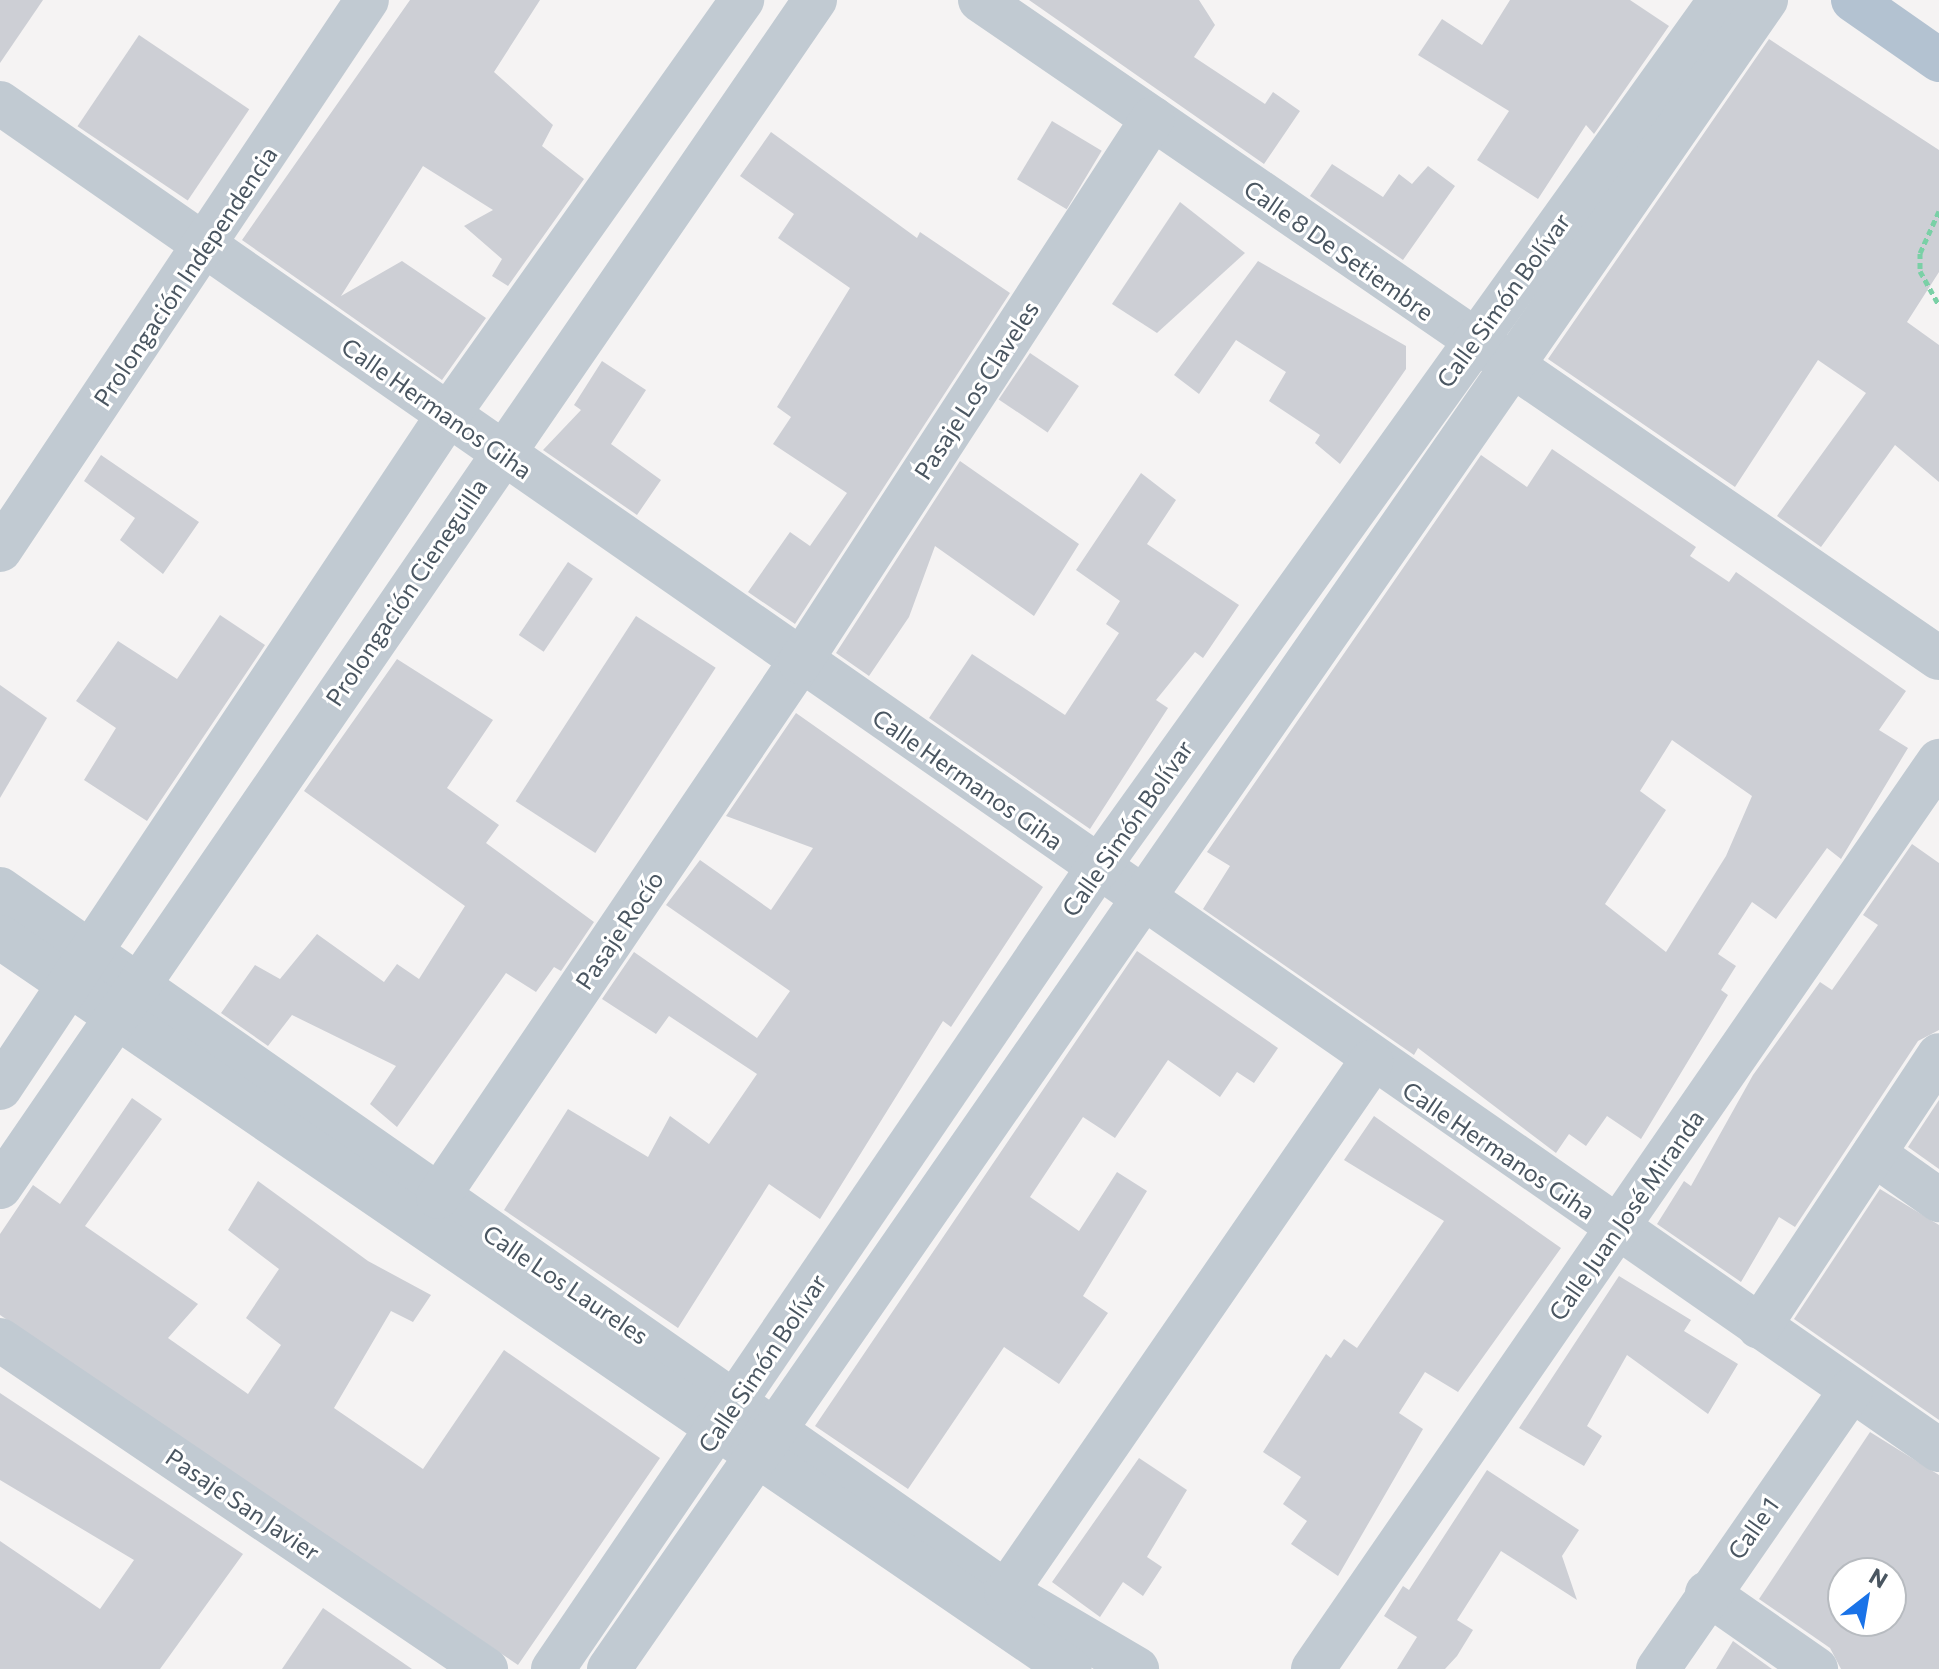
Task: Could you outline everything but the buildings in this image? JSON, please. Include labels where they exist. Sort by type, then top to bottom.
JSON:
[{"type":"main road","points":[[1853,0],[1939,60]]},
{"type":"street","name":"Prolongación Independencia","points":[[0,550],[206,249],[367,0]]},
{"type":"street","points":[[0,1088],[83,969],[448,415],[742,0]]},
{"type":"street","name":"Prolongación Cieneguilla","points":[[0,1187],[132,1003],[500,451],[815,0]]},
{"type":"street","name":"Calle 8 De Setiembre","points":[[980,0],[1490,356],[1939,658]]},
{"type":"street","name":"Calle Simón Bolívar","points":[[609,1669],[1141,900],[1720,0]]},
{"type":"street","name":"Calle Simón Bolívar","points":[[553,1669],[1097,869],[1766,0]]},
{"type":"street","name":"Calle Hermanos Giha","points":[[0,103],[1371,1062],[1939,1450]]},
{"type":"street","name":"Pasaje Los Claveles","points":[[800,662],[1153,118]]},
{"type":"street","name":"Pasaje Rocío","points":[[438,1197],[800,662]]},
{"type":"street","name":"Calle Juan José Miranda","points":[[1313,1669],[1939,761]]},
{"type":"street","name":"Calle Los Laureles","points":[[0,889],[83,969],[767,1443],[1070,1669]]},
{"type":"street","name":"Calle Los Laureles","points":[[0,937],[83,969]]},
{"type":"street","name":"Calle Los Laureles","points":[[132,1003],[438,1197],[727,1415]]},
{"type":"street","points":[[1759,1327],[1939,1055]]},
{"type":"street","points":[[1006,1592],[1371,1062]]},
{"type":"street","points":[[1874,1154],[1939,1200]]},
{"type":"street","name":"Pasaje San Javier","points":[[0,1340],[486,1669]]},
{"type":"street","name":"Calle 1","points":[[1658,1669],[1707,1593],[1851,1390]]},
{"type":"street","name":"Calle Los Laureles","points":[[767,1443],[1006,1592],[1137,1669]]},
{"type":"street","points":[[1707,1593],[1816,1669]]},
{"type":"path","points":[[1939,211],[1920,253],[1920,271],[1939,305]]}]
